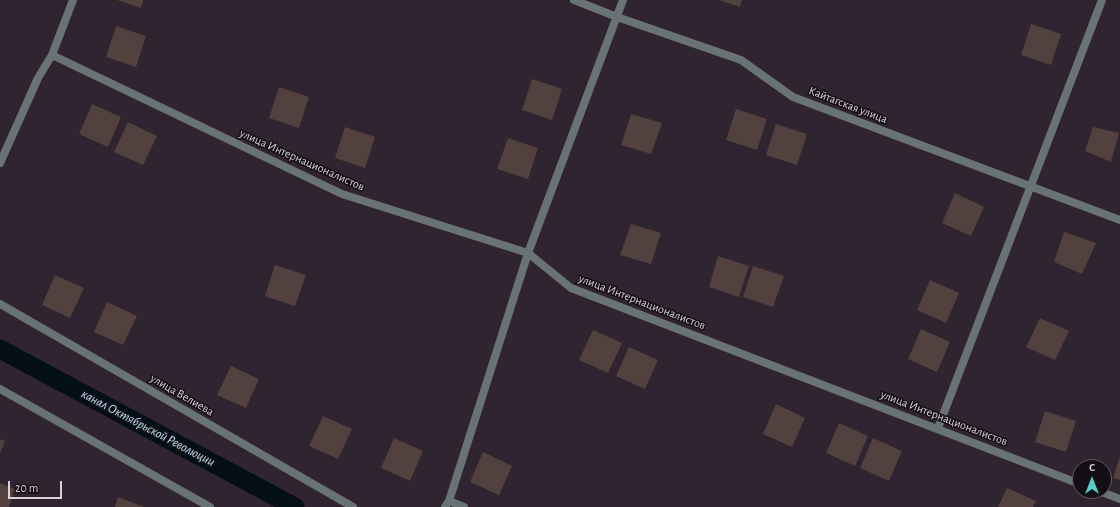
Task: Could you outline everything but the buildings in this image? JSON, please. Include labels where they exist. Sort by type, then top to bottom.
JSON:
[{"type":"street","points":[[0,164],[38,78],[52,55],[73,0]]},
{"type":"street","name":"Кайтагская улица","points":[[574,0],[617,17],[741,60],[793,97],[1120,220]]},
{"type":"street","points":[[464,507],[447,504],[528,254],[623,0]]},
{"type":"street","points":[[938,428],[1102,0]]},
{"type":"street","name":"улица Интернационалистов","points":[[52,55],[342,194],[528,254],[571,288],[1072,481]]},
{"type":"street","name":"улица Велиева","points":[[0,304],[353,507]]},
{"type":"street","points":[[0,389],[210,507]]},
{"type":"waterway","name":"канал Октябрьской Революции","points":[[0,349],[295,507]]}]
